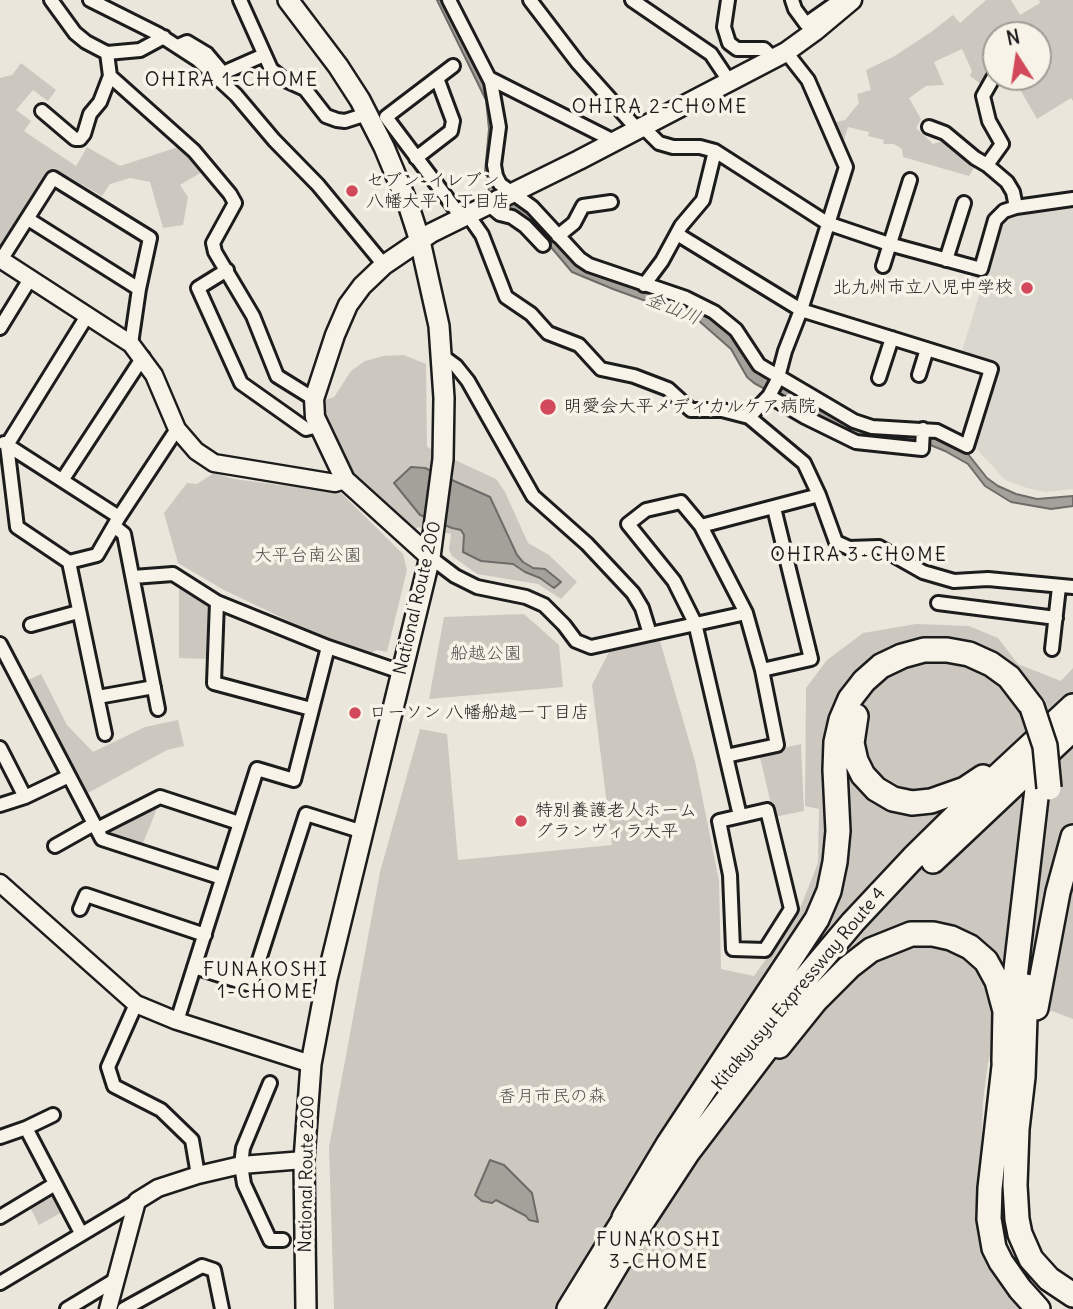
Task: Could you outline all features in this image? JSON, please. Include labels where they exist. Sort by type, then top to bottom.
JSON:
[{"type":"highway","name":"National Route 200","points":[[288,0],[376,119],[420,241],[439,327],[444,398],[443,459],[436,530],[327,979],[311,1064],[303,1160],[306,1309]]},
{"type":"highway","points":[[632,1222],[723,1061],[817,919],[829,891],[838,831],[835,770],[839,731],[850,699],[864,681],[881,666],[924,650],[969,654],[991,664],[1009,677],[1026,709],[1028,729],[1043,789],[1026,986],[1023,1077]]},
{"type":"highway","points":[[1026,709],[996,681],[971,668],[948,662],[905,667],[885,678],[861,704],[853,723],[852,743],[856,761],[863,775],[876,789],[893,799],[912,803],[931,802],[947,797],[983,776],[1073,697]]},
{"type":"highway","name":"Kitakyusyu Expressway Route 4","points":[[590,1309],[632,1222],[681,1134],[730,1068],[797,986],[913,858],[1073,706]]},
{"type":"highway","name":"Kitakyusyu Expressway Route 4","points":[[569,1309],[632,1222],[802,1004],[918,876],[1073,729]]},
{"type":"highway","points":[[1038,1309],[1009,1275],[995,1248],[989,1219],[1004,1062],[1043,789]]},
{"type":"highway","points":[[1069,1309],[1044,1291],[1020,1266],[1009,1241],[1006,1226],[1006,1192],[1048,937],[1073,837]]},
{"type":"highway","points":[[632,1222],[704,1141],[816,1000],[849,967],[871,950],[890,941],[911,934],[942,936],[970,947],[986,961],[1002,996],[1006,1026],[1004,1062]]},
{"type":"highway","points":[[1017,1129],[1015,1185],[1020,1234],[1031,1259],[1040,1270],[1073,1295]]},
{"type":"highway","points":[[1009,1275],[1048,1309]]},
{"type":"main road","points":[[430,557],[345,480],[314,417],[314,399],[348,304],[384,265],[420,241],[780,55],[815,31],[852,0]]},
{"type":"street","points":[[51,0],[75,33],[107,53],[140,50],[164,37]]},
{"type":"street","points":[[90,0],[164,37],[198,60],[236,95],[274,141],[318,185],[384,265]]},
{"type":"street","points":[[240,0],[271,69],[283,79],[305,89],[326,116],[337,120],[376,119],[453,66]]},
{"type":"street","points":[[449,0],[489,78],[497,109],[499,127],[495,165],[500,184],[500,214],[512,217],[525,226],[543,245]]},
{"type":"street","points":[[530,0],[578,63],[640,128],[659,143],[715,151],[827,223],[981,270],[995,220],[1004,211],[1073,199]]},
{"type":"street","points":[[632,0],[711,54],[729,81]]},
{"type":"street","points":[[728,0],[724,27],[729,43],[737,49],[764,49],[780,55],[808,80],[846,167],[778,379],[749,417]]},
{"type":"street","points":[[792,0],[806,24],[840,0]]},
{"type":"street","points":[[178,46],[187,42],[207,54],[223,73],[264,55]]},
{"type":"street","points":[[42,111],[75,139],[80,139],[90,114],[100,102],[110,76],[107,53]]},
{"type":"street","points":[[110,76],[194,151],[230,194],[235,204],[213,243],[215,252],[253,316],[277,376],[314,399]]},
{"type":"street","points":[[416,158],[451,131],[453,121],[437,78]]},
{"type":"street","points":[[489,78],[614,141]]},
{"type":"street","points":[[986,91],[983,96],[989,121],[1002,144],[987,165]]},
{"type":"street","points":[[376,119],[416,158],[482,235],[506,297],[531,314],[548,333],[579,345],[601,369],[635,376],[668,389],[691,410],[722,410],[749,417],[804,463],[836,542],[849,548],[879,547],[923,572],[954,581],[988,579],[1073,587]]},
{"type":"street","points":[[929,127],[945,134],[1007,182],[1013,192],[1016,207]]},
{"type":"street","points":[[644,285],[703,200],[715,151]]},
{"type":"street","points":[[131,344],[149,238],[53,178],[1,260],[131,344],[154,375],[177,429],[196,451],[214,463],[335,482],[345,480]]},
{"type":"street","points":[[883,266],[910,180]]},
{"type":"street","points":[[500,199],[532,207],[580,259],[589,265],[686,298],[715,312],[736,330],[759,365],[778,379],[854,421],[923,436],[937,431],[967,446],[991,369],[801,310],[677,234]]},
{"type":"street","points":[[558,236],[574,222],[583,206],[611,202]]},
{"type":"street","points":[[946,260],[964,203]]},
{"type":"street","points":[[28,219],[139,289]]},
{"type":"street","points":[[227,270],[198,288],[241,383],[306,429],[319,426]]},
{"type":"street","points":[[0,328],[30,279]]},
{"type":"street","points":[[87,316],[3,443],[17,527],[69,562],[105,734]]},
{"type":"street","points":[[879,378],[892,338]]},
{"type":"street","points":[[919,375],[927,349]]},
{"type":"street","points":[[441,355],[456,366],[468,381],[533,496],[587,544],[633,593],[642,608],[650,634]]},
{"type":"street","points":[[62,479],[143,357]]},
{"type":"street","points":[[769,394],[805,418],[856,442],[922,449],[923,436]]},
{"type":"street","points":[[69,562],[97,555],[177,429]]},
{"type":"street","points":[[3,443],[62,479],[117,522],[124,534],[158,709]]},
{"type":"street","points":[[701,526],[819,495]]},
{"type":"street","points":[[726,756],[777,745],[746,613],[701,526],[681,502],[646,510],[628,524],[674,581],[695,623],[726,756],[740,816]]},
{"type":"street","points":[[761,670],[811,659],[774,508]]},
{"type":"street","points":[[430,557],[455,576],[477,587],[526,597],[544,605],[576,641],[591,647],[746,613]]},
{"type":"street","points":[[133,577],[173,573],[217,601],[328,647],[401,672]]},
{"type":"street","points":[[1052,649],[1059,587]]},
{"type":"street","points":[[217,601],[215,683],[311,709]]},
{"type":"street","points":[[938,603],[1056,618]]},
{"type":"street","points":[[31,625],[78,612]]},
{"type":"street","points":[[177,1021],[257,769],[294,780],[328,647]]},
{"type":"street","points":[[1,649],[102,839],[222,878]]},
{"type":"street","points":[[97,697],[154,687]]},
{"type":"street","points":[[0,748],[25,797]]},
{"type":"street","points":[[0,804],[25,797],[69,776]]},
{"type":"street","points":[[55,846],[160,797],[239,823]]},
{"type":"street","points":[[767,810],[791,909],[765,950],[733,949],[730,875],[719,821],[740,816],[767,810]]},
{"type":"street","points":[[194,967],[251,985],[306,814],[363,832]]},
{"type":"street","points":[[0,883],[135,1004],[177,1021],[311,1064]]},
{"type":"street","points":[[80,909],[86,895],[205,935]]},
{"type":"street","points":[[135,1004],[108,1067],[114,1086],[161,1110],[192,1140],[198,1175]]},
{"type":"street","points":[[270,1083],[243,1148],[241,1165],[244,1184],[270,1240],[283,1240]]},
{"type":"street","points":[[0,1135],[26,1128],[53,1115]]},
{"type":"street","points":[[26,1128],[81,1233]]},
{"type":"street","points":[[0,1283],[158,1188],[241,1165],[303,1160]]},
{"type":"street","points":[[0,1217],[55,1184]]},
{"type":"street","points":[[108,1309],[137,1201]]},
{"type":"street","points":[[124,1309],[202,1266],[214,1270],[222,1309]]},
{"type":"street","points":[[67,1309],[115,1280]]},
{"type":"shaded area","name":"北九州市立八児中学校","points":[[1073,206],[1073,489],[1045,492],[1005,480],[976,448],[1000,367],[961,354],[1002,222],[1008,215],[1017,212]]},
{"type":"green space","points":[[986,0],[1011,0],[1020,15],[1040,3],[1039,0],[1073,0],[1073,101],[1071,98],[1037,119],[1021,91],[1052,91],[1052,21],[982,21],[982,85],[970,76],[972,71],[962,49],[934,62],[944,85],[926,86],[909,98],[921,119],[916,128],[933,144],[945,140],[977,163],[969,176],[903,157],[902,149],[894,144],[883,144],[884,140],[868,136],[869,132],[848,127],[844,140],[840,141],[832,123],[845,120],[859,103],[857,94],[871,90],[866,70],[893,57],[953,15],[960,23]]},
{"type":"green space","points":[[21,63],[56,90],[48,101],[33,90],[16,110],[31,121],[24,131],[76,166],[87,147],[120,166],[181,146],[205,170],[180,185],[188,197],[183,225],[163,228],[150,182],[130,178],[110,184],[102,196],[54,168],[3,246],[0,246],[0,78],[12,75]]},
{"type":"green space","points":[[404,355],[426,364],[427,447],[496,479],[505,492],[528,543],[549,555],[577,582],[561,599],[538,584],[477,574],[452,556],[449,550],[451,534],[418,527],[410,534],[361,487],[349,469],[331,428],[325,400],[334,397],[351,371],[365,361],[383,356]]},
{"type":"green space","name":"大平台南公園","points":[[214,473],[234,479],[341,493],[403,554],[407,570],[387,652],[377,650],[366,655],[326,639],[224,590],[178,563],[164,513],[187,483],[197,484]]},
{"type":"green space","points":[[179,584],[211,604],[208,659],[179,658]]},
{"type":"green space","name":"船越公園","points":[[524,614],[559,645],[563,687],[429,699],[444,617]]},
{"type":"green space","name":"香月市民の森","points":[[916,624],[969,626],[998,638],[1018,664],[1061,681],[1073,668],[1073,1019],[1052,1011],[1000,1020],[988,1063],[983,1101],[979,1209],[1027,1309],[334,1309],[329,1147],[380,872],[420,729],[447,734],[458,860],[612,845],[592,685],[609,652],[660,641],[695,761],[719,881],[721,969],[754,976],[797,916],[818,863],[819,809],[805,806],[806,688],[827,660],[863,633]]},
{"type":"green space","points":[[41,674],[67,725],[93,752],[145,727],[178,720],[184,746],[167,750],[86,794],[28,680]]},
{"type":"green space","points":[[801,744],[804,811],[774,817],[759,753]]},
{"type":"green space","points":[[160,801],[143,843],[108,835],[105,830]]},
{"type":"green space","points":[[54,1193],[64,1211],[39,1225],[30,1207]]},
{"type":"water","name":"金山川","points":[[437,0],[445,0],[481,68],[494,114],[492,166],[574,260],[698,308],[727,328],[782,385],[850,426],[866,432],[918,433],[948,440],[964,449],[987,478],[998,486],[1037,499],[1073,496],[1073,506],[1051,509],[1011,502],[985,486],[968,464],[945,451],[928,444],[867,440],[842,431],[754,383],[747,377],[731,349],[698,320],[572,272],[528,220],[504,209],[490,195],[485,172],[489,129],[486,100]]},
{"type":"water","points":[[411,467],[425,468],[490,497],[517,555],[523,562],[533,568],[545,569],[561,582],[554,588],[513,564],[481,561],[463,552],[464,535],[461,530],[420,515],[394,483]]},
{"type":"water","points":[[490,1160],[504,1165],[532,1193],[538,1222],[529,1220],[496,1200],[492,1203],[482,1201],[475,1195]]},
{"type":"place","name":"セブン-イレブン 八幡大平１丁目店","points":[[352,191]]},
{"type":"place","name":"北九州市立八児中学校","points":[[1027,288]]},
{"type":"place","name":"明愛会大平メディカルケア病院","points":[[548,407]]},
{"type":"place","name":"ローソン 八幡船越一丁目店","points":[[355,713]]},
{"type":"place","name":"特別養護老人ホーム グランヴィラ大平","points":[[521,821]]},
{"type":"district","name":"OHIRA 1-CHOME","points":[[232,81]]},
{"type":"district","name":"OHIRA 2-CHOME","points":[[660,108]]},
{"type":"district","name":"OHIRA 3-CHOME","points":[[859,556]]},
{"type":"district","name":"FUNAKOSHI 1-CHOME","points":[[266,982]]},
{"type":"district","name":"FUNAKOSHI 3-CHOME","points":[[659,1252]]}]
